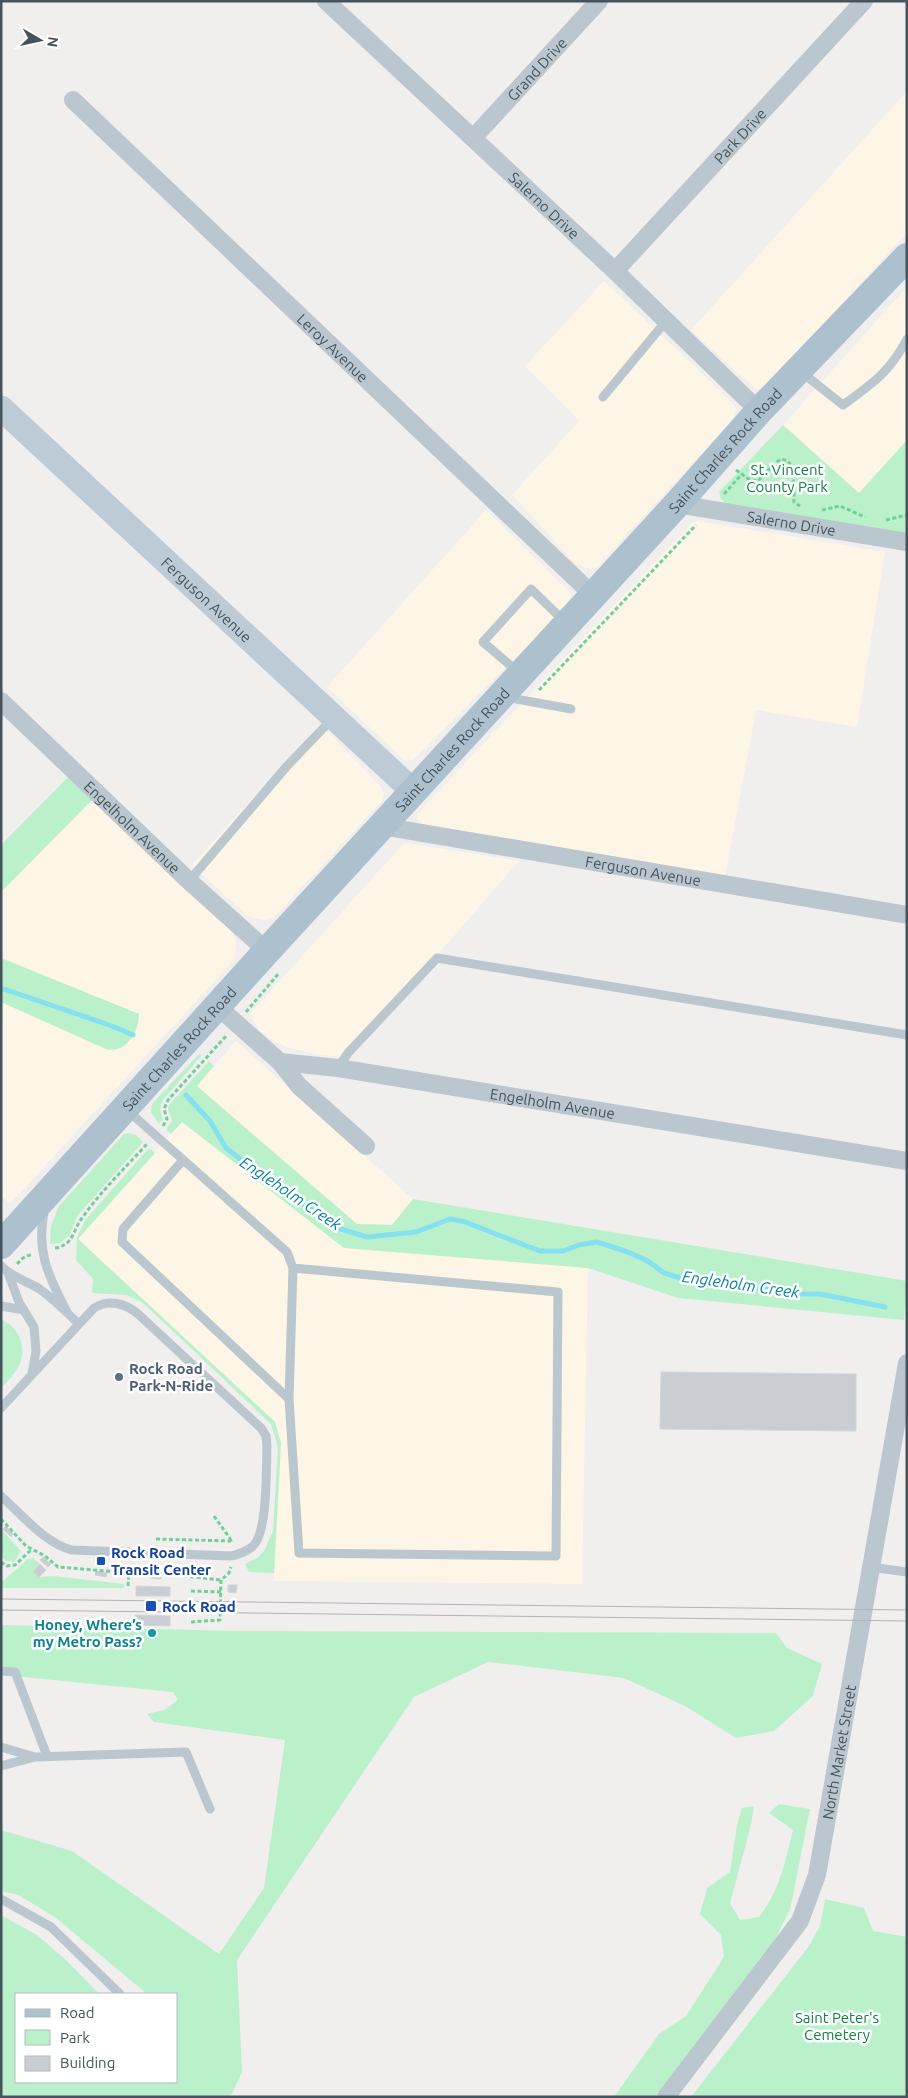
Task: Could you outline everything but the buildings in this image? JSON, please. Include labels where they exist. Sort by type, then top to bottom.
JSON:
[{"type":"main road","name":"Saint Charles Rock Road","points":[[11,1253],[52,1188],[217,1006],[275,959],[381,826],[677,504],[759,411],[906,260]]},
{"type":"street","name":"Salerno Drive","points":[[327,1],[615,271],[759,411]]},
{"type":"street","name":"Grand Drive","points":[[473,138],[599,1]]},
{"type":"street","name":"Park Drive","points":[[615,271],[864,1]]},
{"type":"street","name":"Leroy Avenue","points":[[72,100],[593,595]]},
{"type":"street","name":"Ferguson Avenue","points":[[1,408],[413,791]]},
{"type":"street","name":"Salerno Drive","points":[[677,504],[907,542]]},
{"type":"street","name":"Engelholm Avenue","points":[[1,701],[189,881],[275,959]]},
{"type":"street","name":"Ferguson Avenue","points":[[381,826],[907,915]]},
{"type":"street","points":[[217,1006],[280,1062],[299,1086],[366,1146]]},
{"type":"street","name":"Engelholm Avenue","points":[[280,1062],[338,1068],[907,1161]]},
{"type":"street","name":"North Market Street","points":[[666,2097],[800,1921],[808,1904],[817,1875],[907,1362]]},
{"type":"lane","points":[[603,397],[666,321]]},
{"type":"lane","points":[[799,370],[843,405],[879,378],[899,354],[907,339]]},
{"type":"lane","points":[[520,674],[483,642],[531,589],[567,624]]},
{"type":"lane","points":[[500,696],[571,709]]},
{"type":"lane","points":[[189,881],[287,766],[334,717]]},
{"type":"lane","points":[[338,1068],[348,1053],[437,958],[907,1036]]},
{"type":"lane","points":[[125,1108],[287,1252],[293,1268],[289,1398],[299,1552],[556,1556],[558,1292],[293,1268]]},
{"type":"lane","points":[[183,1160],[123,1229],[122,1242],[289,1398]]},
{"type":"lane","points":[[52,1188],[43,1219],[42,1251],[48,1273],[67,1312]]},
{"type":"lane","points":[[1,1266],[8,1273],[38,1289],[79,1324]]},
{"type":"lane","points":[[8,1273],[14,1292],[34,1327],[36,1337],[35,1358],[31,1376]]},
{"type":"lane","points":[[1,1408],[94,1308],[102,1303],[124,1305],[131,1308],[262,1428],[266,1436],[267,1446],[263,1523],[260,1535],[253,1546],[242,1553],[231,1556],[72,1550],[55,1544],[1,1496]]},
{"type":"lane","points":[[1,1306],[24,1310]]},
{"type":"lane","points":[[870,1567],[907,1572]]},
{"type":"lane","points":[[1,1671],[15,1672],[47,1756]]},
{"type":"lane","points":[[1,1747],[35,1757]]},
{"type":"lane","points":[[1,1766],[35,1757],[47,1756],[186,1752],[210,1809]]},
{"type":"lane","points":[[1,1900],[51,1927],[119,1993]]},
{"type":"path","points":[[719,457],[750,480],[758,480],[781,459],[788,461],[793,469],[794,502],[801,507]]},
{"type":"path","points":[[816,511],[840,506],[855,510],[868,518]]},
{"type":"path","points":[[880,521],[907,515]]},
{"type":"path","points":[[249,1009],[264,993],[275,959]]},
{"type":"path","points":[[162,1126],[168,1119],[164,1109],[168,1100],[227,1034]]},
{"type":"path","points":[[50,1249],[60,1247],[71,1239],[83,1216],[146,1145]]},
{"type":"path","points":[[11,1253],[33,1253]]},
{"type":"path","points":[[214,1516],[231,1541]]},
{"type":"path","points":[[1,1562],[7,1566],[15,1565],[31,1550]]},
{"type":"path","points":[[191,1622],[219,1621],[221,1580],[229,1574],[231,1566]]},
{"type":"path","points":[[128,1586],[129,1572]]},
{"type":"path","points":[[192,1591],[221,1592]]},
{"type":"shaded area","points":[[907,91],[907,233],[762,389],[756,389],[691,330]]},
{"type":"shaded area","points":[[604,281],[732,402],[736,410],[733,419],[597,567],[590,569],[576,564],[512,495],[579,421],[525,366]]},
{"type":"shaded area","points":[[907,287],[907,440],[859,494],[783,425]]},
{"type":"shaded area","points":[[486,510],[569,591],[571,597],[566,607],[413,760],[405,761],[327,687]]},
{"type":"shaded area","points":[[698,521],[885,552],[857,727],[756,710],[725,877],[427,826],[417,821],[417,814],[691,524]]},
{"type":"shaded area","points":[[320,724],[382,788],[384,794],[382,801],[274,917],[264,920],[249,917],[192,865]]},
{"type":"shaded area","points":[[92,800],[232,931],[236,941],[236,951],[234,960],[10,1204],[1,1196],[1,1002],[114,1051],[139,1014],[1,958],[1,892]]},
{"type":"shaded area","points":[[404,843],[519,861],[348,1058],[288,1048],[270,1039],[259,1030],[250,1014]]},
{"type":"shaded area","points":[[236,1041],[413,1199],[392,1225],[357,1224],[196,1086]]},
{"type":"shaded area","points":[[182,1121],[344,1248],[588,1268],[582,1584],[274,1581],[281,1443],[275,1422],[78,1239]]},
{"type":"green space","name":"St. Vincent County Park","points":[[783,425],[859,493],[907,440],[907,535],[727,505],[721,499],[719,492]]},
{"type":"green space","points":[[68,777],[92,800],[1,892],[1,845]]},
{"type":"green space","points":[[1,958],[139,1014],[134,1034],[120,1048],[106,1049],[1,1002]]},
{"type":"green space","points":[[199,1054],[202,1055],[163,1100],[160,1109],[163,1119],[159,1124],[151,1112],[152,1104]]},
{"type":"green space","points":[[209,1061],[214,1066],[197,1086],[357,1224],[392,1225],[413,1199],[907,1281],[904,1320],[678,1298],[588,1268],[344,1248],[182,1122],[171,1134],[166,1129],[172,1121],[168,1109],[169,1105]]},
{"type":"green space","points":[[124,1134],[136,1135],[143,1142],[78,1215],[69,1236],[60,1243],[50,1244],[51,1226],[59,1206]]},
{"type":"green space","points":[[149,1148],[155,1153],[78,1239],[275,1422],[281,1443],[274,1573],[249,1572],[245,1564],[257,1558],[264,1551],[273,1531],[278,1447],[271,1424],[143,1303],[127,1295],[92,1293],[93,1279],[76,1260],[77,1237],[86,1219]]},
{"type":"green space","points":[[1,1319],[8,1323],[18,1334],[21,1340],[22,1355],[21,1362],[15,1372],[1,1388]]},
{"type":"green space","points":[[1,1529],[21,1551],[14,1562],[6,1561],[1,1556]]},
{"type":"green space","points":[[33,1558],[40,1564],[33,1572],[39,1577],[53,1576],[124,1584],[124,1588],[1,1588],[1,1579],[3,1581],[28,1559]]},
{"type":"green space","points":[[1,1625],[234,1631],[776,1633],[787,1648],[822,1664],[813,1696],[774,1731],[736,1738],[685,1706],[624,1678],[488,1662],[414,1697],[237,1960],[242,2072],[232,2094],[227,2097],[1,2097],[1,1915],[37,1935],[66,1960],[98,1993],[15,1993],[15,2083],[178,2083],[178,1993],[146,1993],[56,1918],[19,1895],[1,1891],[1,1830],[72,1851],[219,1954],[264,1888],[285,1740],[154,1722],[147,1714],[164,1710],[178,1700],[173,1692],[4,1675],[1,1673]]},
{"type":"green space","points":[[779,1804],[810,1809],[790,1910],[775,1939],[655,2097],[614,2097],[659,2034],[686,2016],[724,1957],[721,1935],[700,1914],[707,1888],[730,1872],[737,1825],[742,1808],[754,1806],[751,1825],[730,1903],[740,1920],[759,1917],[772,1897],[781,1875],[793,1830],[769,1813]]},
{"type":"green space","name":"Saint Peter's Cemetery","points":[[825,1899],[864,1908],[873,1931],[907,1937],[907,2097],[691,2097],[809,1946],[820,1926]]},
{"type":"waterway","name":"Engleholm Creek","points":[[1,988],[133,1035]]},
{"type":"waterway","name":"Engleholm Creek","points":[[186,1095],[210,1121],[226,1148],[290,1197],[305,1205],[334,1227],[367,1237],[416,1232],[450,1219],[465,1222],[540,1251],[563,1251],[579,1245],[597,1242],[625,1251],[648,1261],[664,1273],[684,1279],[802,1294],[820,1294],[885,1307]]},
{"type":"tram line","points":[[1,1599],[907,1610]]},
{"type":"tram line","points":[[1,1610],[907,1621]]},
{"type":"place","name":"Rock Road Park-N-Ride","points":[[119,1377]]},
{"type":"place","name":"Rock Road Transit Center","points":[[101,1561]]},
{"type":"place","name":"Rock Road","points":[[151,1606]]},
{"type":"place","name":"Honey, Where’s my Metro Pass?","points":[[152,1633]]}]
